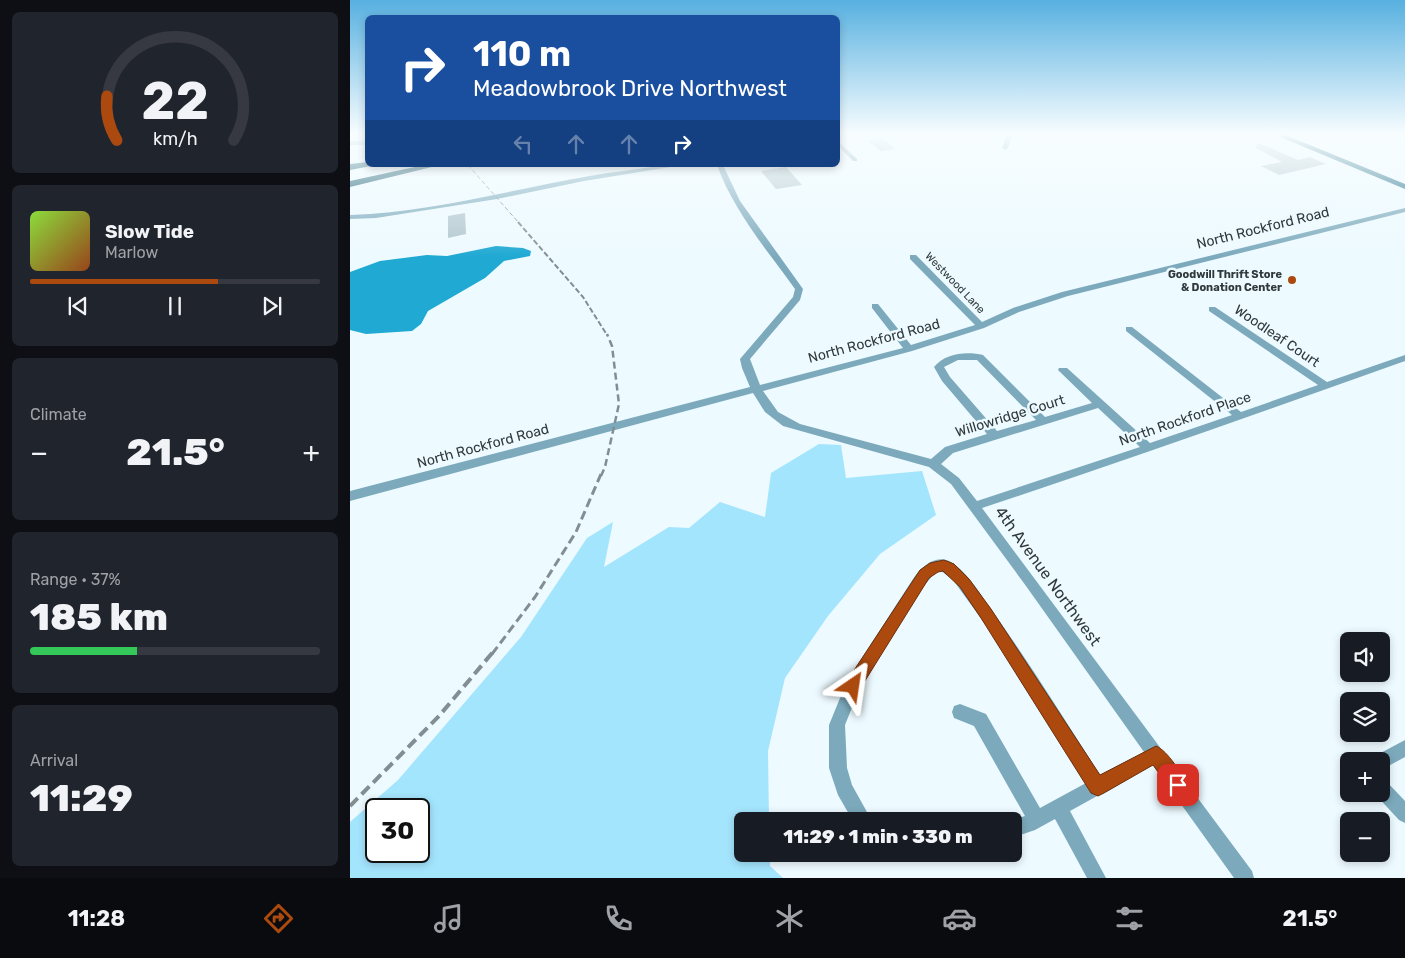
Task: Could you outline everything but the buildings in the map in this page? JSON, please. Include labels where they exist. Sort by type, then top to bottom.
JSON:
[{"type":"highway","points":[[350,184],[391,175]]},
{"type":"main road","points":[[1374,175],[1405,188]]},
{"type":"street","points":[[350,217],[376,216],[496,197],[610,175]]},
{"type":"street","name":"4th Avenue Northwest","points":[[724,175],[737,201],[799,289],[797,298],[745,359],[766,408],[785,423],[933,464],[955,481],[1245,878]]},
{"type":"street","name":"North Rockford Road","points":[[350,496],[909,349],[981,326],[1016,310],[1065,294],[1405,210]]},
{"type":"street","name":"Westwood Lane","points":[[914,256],[981,326]]},
{"type":"street","points":[[875,306],[909,349]]},
{"type":"street","name":"Woodleaf Court","points":[[1212,309],[1327,386]]},
{"type":"street","points":[[1129,329],[1240,416]]},
{"type":"street","points":[[995,436],[946,379],[939,367],[942,363],[970,355],[980,357],[1043,421]]},
{"type":"street","name":"North Rockford Place","points":[[975,506],[1405,358]]},
{"type":"street","points":[[1063,370],[1147,447]]},
{"type":"street","name":"Willowridge Court","points":[[933,464],[949,450],[1100,404]]},
{"type":"street","points":[[858,812],[844,789],[838,768],[837,725],[853,686],[918,583],[924,574],[939,566],[950,568],[975,598],[1098,787]]},
{"type":"street","points":[[960,712],[980,720],[1037,820]]},
{"type":"street","points":[[1390,757],[1405,748]]},
{"type":"street","points":[[1022,825],[1037,820],[1156,754]]},
{"type":"street","points":[[1390,798],[1405,814]]},
{"type":"street","points":[[1059,808],[1097,878]]},
{"type":"shaded area","points":[[496,246],[523,248],[531,251],[530,256],[504,261],[485,278],[428,311],[421,324],[412,331],[366,334],[350,330],[350,272],[380,261],[427,255],[447,256]]},
{"type":"shaded area","points":[[819,444],[841,445],[846,478],[922,471],[936,515],[880,554],[828,616],[785,678],[768,751],[769,812],[734,812],[734,862],[770,862],[770,866],[783,878],[350,878],[350,822],[365,809],[365,863],[430,863],[430,798],[377,798],[398,780],[521,637],[587,538],[613,522],[604,567],[669,527],[689,528],[720,502],[765,517],[771,473]]},
{"type":"railway","points":[[477,175],[519,223]]},
{"type":"railway","points":[[518,222],[583,297],[607,335]]},
{"type":"railway","points":[[601,476],[605,467],[619,404],[612,346],[607,334]]},
{"type":"railway","points":[[492,654],[535,597],[576,532],[601,474]]},
{"type":"railway","points":[[350,806],[439,716],[493,652]]},
{"type":"place","name":"Goodwill Thrift Store & Donation Center","points":[[1292,280]]},
{"type":"route","points":[[853,686],[924,574],[935,566],[944,566],[950,568],[964,583],[986,614],[1098,787],[1156,754],[1178,785]]}]
